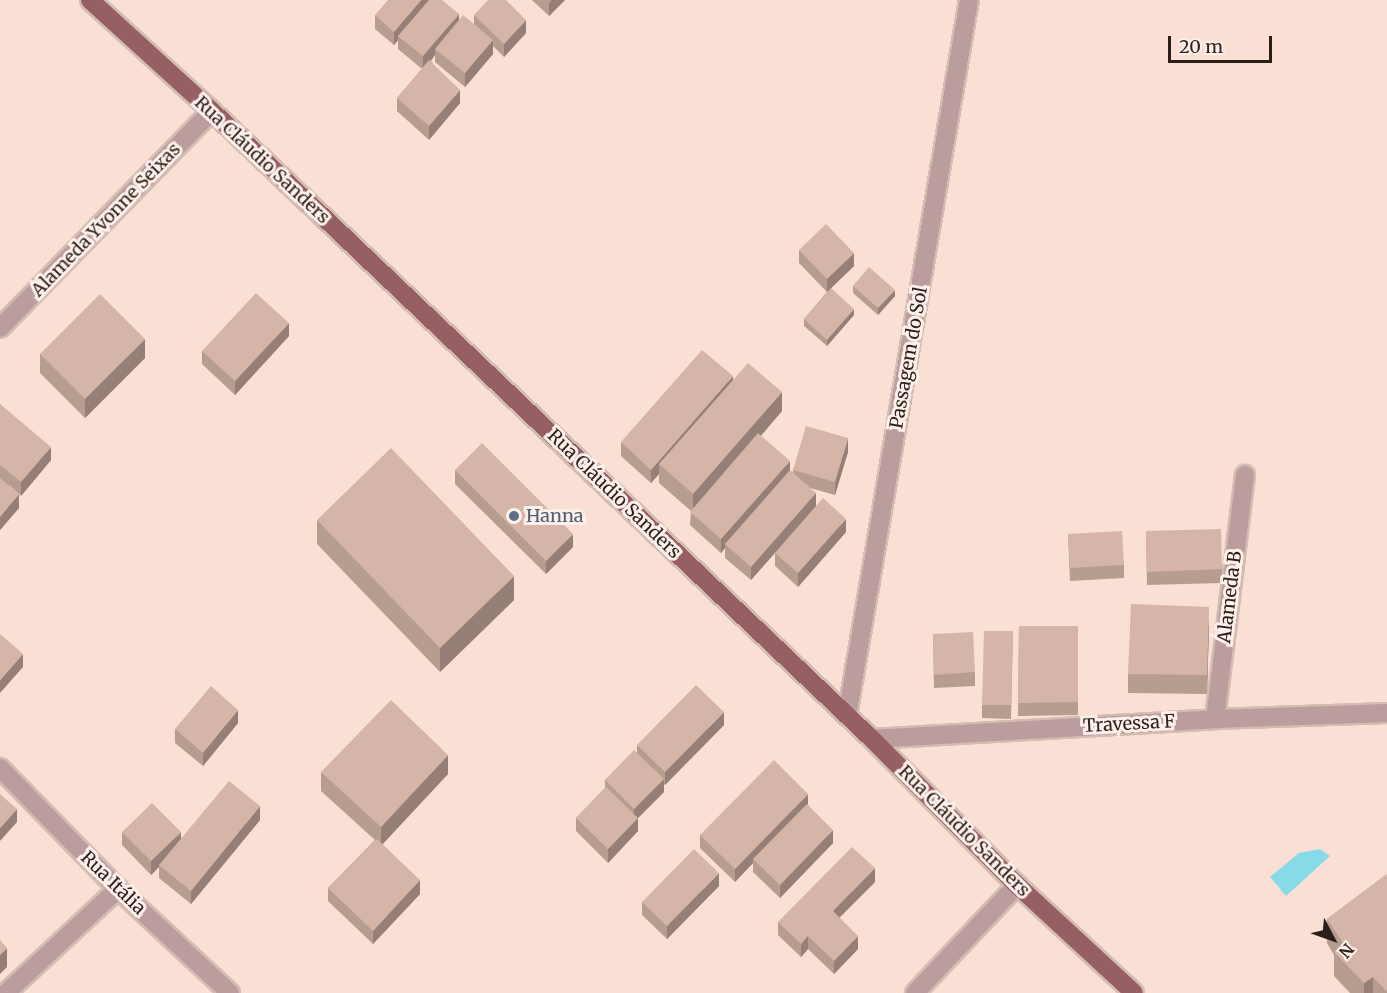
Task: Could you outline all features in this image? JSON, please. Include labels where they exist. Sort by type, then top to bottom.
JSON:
[{"type":"main road","name":"Rua Cláudio Sanders","points":[[90,0],[212,111],[872,739],[1017,885],[1134,993]]},
{"type":"street","name":"Passagem do Sol","points":[[847,716],[969,0]]},
{"type":"street","name":"Alameda Yvonne Seixas","points":[[0,328],[212,111]]},
{"type":"street","name":"Alameda B","points":[[1215,719],[1245,475]]},
{"type":"street","name":"Travessa F","points":[[872,739],[1215,719],[1387,713]]},
{"type":"street","name":"Rua Itália","points":[[0,768],[118,889],[230,993]]},
{"type":"street","points":[[915,993],[1017,885]]},
{"type":"street","points":[[6,993],[118,889]]},
{"type":"water","points":[[1320,849],[1330,856],[1286,896],[1270,877],[1299,853]]},
{"type":"building","points":[[388,0],[421,0],[394,32],[375,15]]},
{"type":"building","points":[[429,0],[442,0],[459,14],[423,56],[398,36]]},
{"type":"building","points":[[488,0],[506,0],[526,20],[504,44],[474,15]]},
{"type":"building","points":[[463,15],[493,40],[465,73],[435,49]]},
{"type":"building","points":[[429,60],[460,90],[429,126],[397,98]]},
{"type":"building","points":[[826,224],[854,253],[827,279],[799,250]]},
{"type":"building","points":[[869,267],[895,290],[878,308],[853,286]]},
{"type":"building","points":[[831,288],[854,309],[827,340],[804,319]]},
{"type":"building","points":[[256,293],[289,323],[235,381],[202,351]]},
{"type":"building","points":[[100,294],[145,339],[85,399],[40,354]]},
{"type":"building","points":[[702,350],[733,376],[651,470],[621,442]]},
{"type":"building","points":[[748,363],[782,392],[693,494],[659,464]]},
{"type":"building","points":[[0,404],[51,447],[21,482],[0,465]]},
{"type":"building","points":[[806,426],[848,438],[835,482],[793,470]]},
{"type":"building","points":[[758,433],[790,461],[721,539],[690,512]]},
{"type":"building","name":"Hanna","points":[[482,443],[573,534],[546,561],[455,470]]},
{"type":"building","points":[[391,448],[514,576],[440,648],[317,520]]},
{"type":"building","points":[[790,470],[816,493],[751,567],[725,544]]},
{"type":"building","points":[[0,478],[19,494],[0,517]]},
{"type":"building","points":[[823,498],[846,519],[798,573],[775,553]]},
{"type":"building","points":[[1221,529],[1222,569],[1147,572],[1146,531]]},
{"type":"building","points":[[1122,531],[1124,565],[1070,568],[1068,534]]},
{"type":"building","points":[[1131,604],[1209,607],[1207,675],[1128,674]]},
{"type":"building","points":[[1019,626],[1078,626],[1078,702],[1018,703]]},
{"type":"building","points":[[984,631],[1013,631],[1011,705],[982,705]]},
{"type":"building","points":[[973,632],[975,672],[934,675],[933,634]]},
{"type":"building","points":[[0,634],[23,654],[0,680]]},
{"type":"building","points":[[696,685],[724,712],[665,772],[637,745]]},
{"type":"building","points":[[211,686],[238,710],[203,753],[175,729]]},
{"type":"building","points":[[391,700],[448,755],[381,827],[321,772]]},
{"type":"building","points":[[634,750],[664,779],[634,809],[605,780]]},
{"type":"building","points":[[774,760],[808,794],[735,869],[700,835]]},
{"type":"building","points":[[229,781],[260,806],[191,891],[159,865]]},
{"type":"building","points":[[606,787],[638,818],[608,849],[576,818]]},
{"type":"building","points":[[0,794],[17,809],[0,828]]},
{"type":"building","points":[[152,803],[181,832],[151,861],[122,832]]},
{"type":"building","points":[[807,804],[833,830],[780,885],[753,859]]},
{"type":"building","points":[[377,839],[420,880],[373,931],[328,888]]},
{"type":"building","points":[[852,847],[875,868],[833,911],[858,936],[834,961],[808,936],[801,944],[778,922]]},
{"type":"building","points":[[694,849],[719,873],[667,926],[642,902]]},
{"type":"building","points":[[1387,874],[1387,992],[1373,977],[1364,983],[1334,952],[1343,943],[1327,919]]},
{"type":"building","points":[[0,940],[7,948],[0,955]]},
{"type":"place","name":"Hanna","points":[[514,516]]}]
